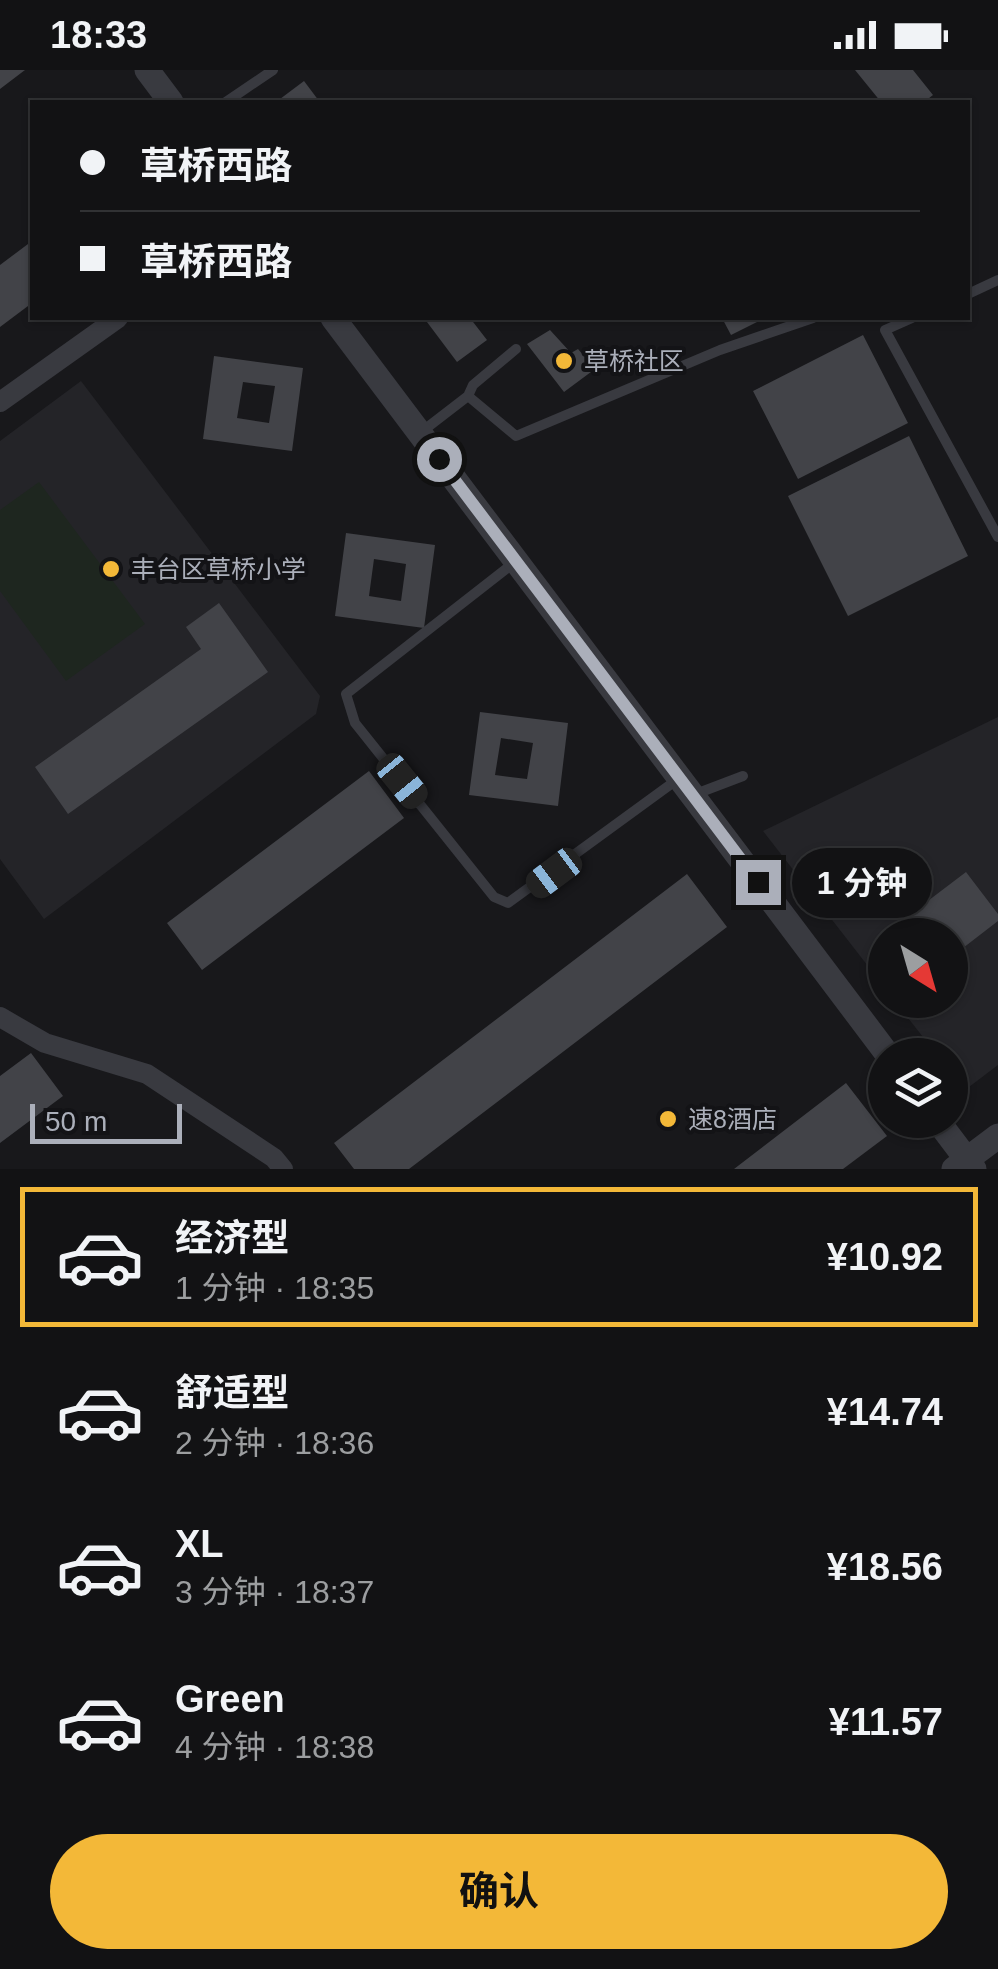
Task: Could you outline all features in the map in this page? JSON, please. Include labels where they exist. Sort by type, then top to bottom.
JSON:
[{"type":"street","points":[[146,70],[169,100]]},
{"type":"street","points":[[0,402],[115,320]]},
{"type":"street","points":[[334,320],[875,1038]]},
{"type":"street","points":[[0,1016],[45,1044],[147,1074],[274,1158],[283,1169]]},
{"type":"street","points":[[948,1138],[964,1166],[998,1136]]},
{"type":"lane","points":[[229,100],[273,70]]},
{"type":"lane","points":[[970,293],[998,280]]},
{"type":"lane","points":[[468,396],[516,436],[720,350],[807,320]]},
{"type":"lane","points":[[880,320],[998,536]]},
{"type":"lane","points":[[885,330],[908,320]]},
{"type":"lane","points":[[420,434],[468,396],[473,385],[516,349]]},
{"type":"lane","points":[[516,562],[346,694],[356,723],[494,896],[508,903],[522,897],[686,787],[743,776]]},
{"type":"shaded area","name":"丰台区草桥小学","points":[[81,381],[320,696],[316,714],[44,919],[0,859],[0,441]]},
{"type":"shaded area","points":[[39,482],[145,624],[66,681],[0,591],[0,510]]},
{"type":"shaded area","points":[[998,717],[998,1065],[968,1088],[968,1038],[924,1038],[908,1018],[968,1018],[968,918],[868,918],[868,966],[763,831]]},
{"type":"building","points":[[0,70],[25,70],[0,89]]},
{"type":"building","points":[[855,70],[913,70],[933,95],[927,100],[879,100]]},
{"type":"building","points":[[304,81],[318,100],[279,100]]},
{"type":"building","points":[[30,242],[30,304],[0,327],[0,265]]},
{"type":"building","points":[[426,320],[472,320],[487,340],[457,362]]},
{"type":"building","points":[[723,320],[761,320],[731,335]]},
{"type":"building","name":"草桥社区","points":[[550,330],[571,353],[578,349],[595,369],[564,392],[527,344]]},
{"type":"building","points":[[863,335],[908,423],[798,479],[753,391]]},
{"type":"building","points":[[214,356],[303,368],[292,451],[203,439]],"holes":[[[243,382],[275,386],[269,423],[237,418]]]},
{"type":"building","points":[[909,436],[968,556],[848,616],[788,496]]},
{"type":"building","points":[[346,533],[435,545],[424,628],[335,616]],"holes":[[[374,559],[406,564],[401,601],[369,596]]]},
{"type":"building","points":[[219,603],[268,672],[68,814],[35,767],[201,649],[186,627]]},
{"type":"building","points":[[480,712],[568,723],[558,806],[469,795]],"holes":[[[501,738],[533,743],[527,779],[495,775]]]},
{"type":"building","points":[[369,771],[404,818],[202,970],[167,923]]},
{"type":"building","points":[[966,872],[998,914],[998,921],[968,944],[968,918],[905,918]]},
{"type":"building","points":[[687,874],[727,927],[409,1169],[354,1169],[334,1143]]},
{"type":"building","points":[[31,1053],[63,1096],[0,1143],[0,1076]]},
{"type":"building","points":[[846,1083],[868,1111],[868,1138],[884,1138],[843,1169],[734,1169]]},
{"type":"place","name":"草桥社区","points":[[564,361]]},
{"type":"place","name":"丰台区草桥小学","points":[[111,569]]},
{"type":"place","name":"速8酒店","points":[[668,1119]]},
{"type":"route","points":[[439,459],[758,882]]}]
